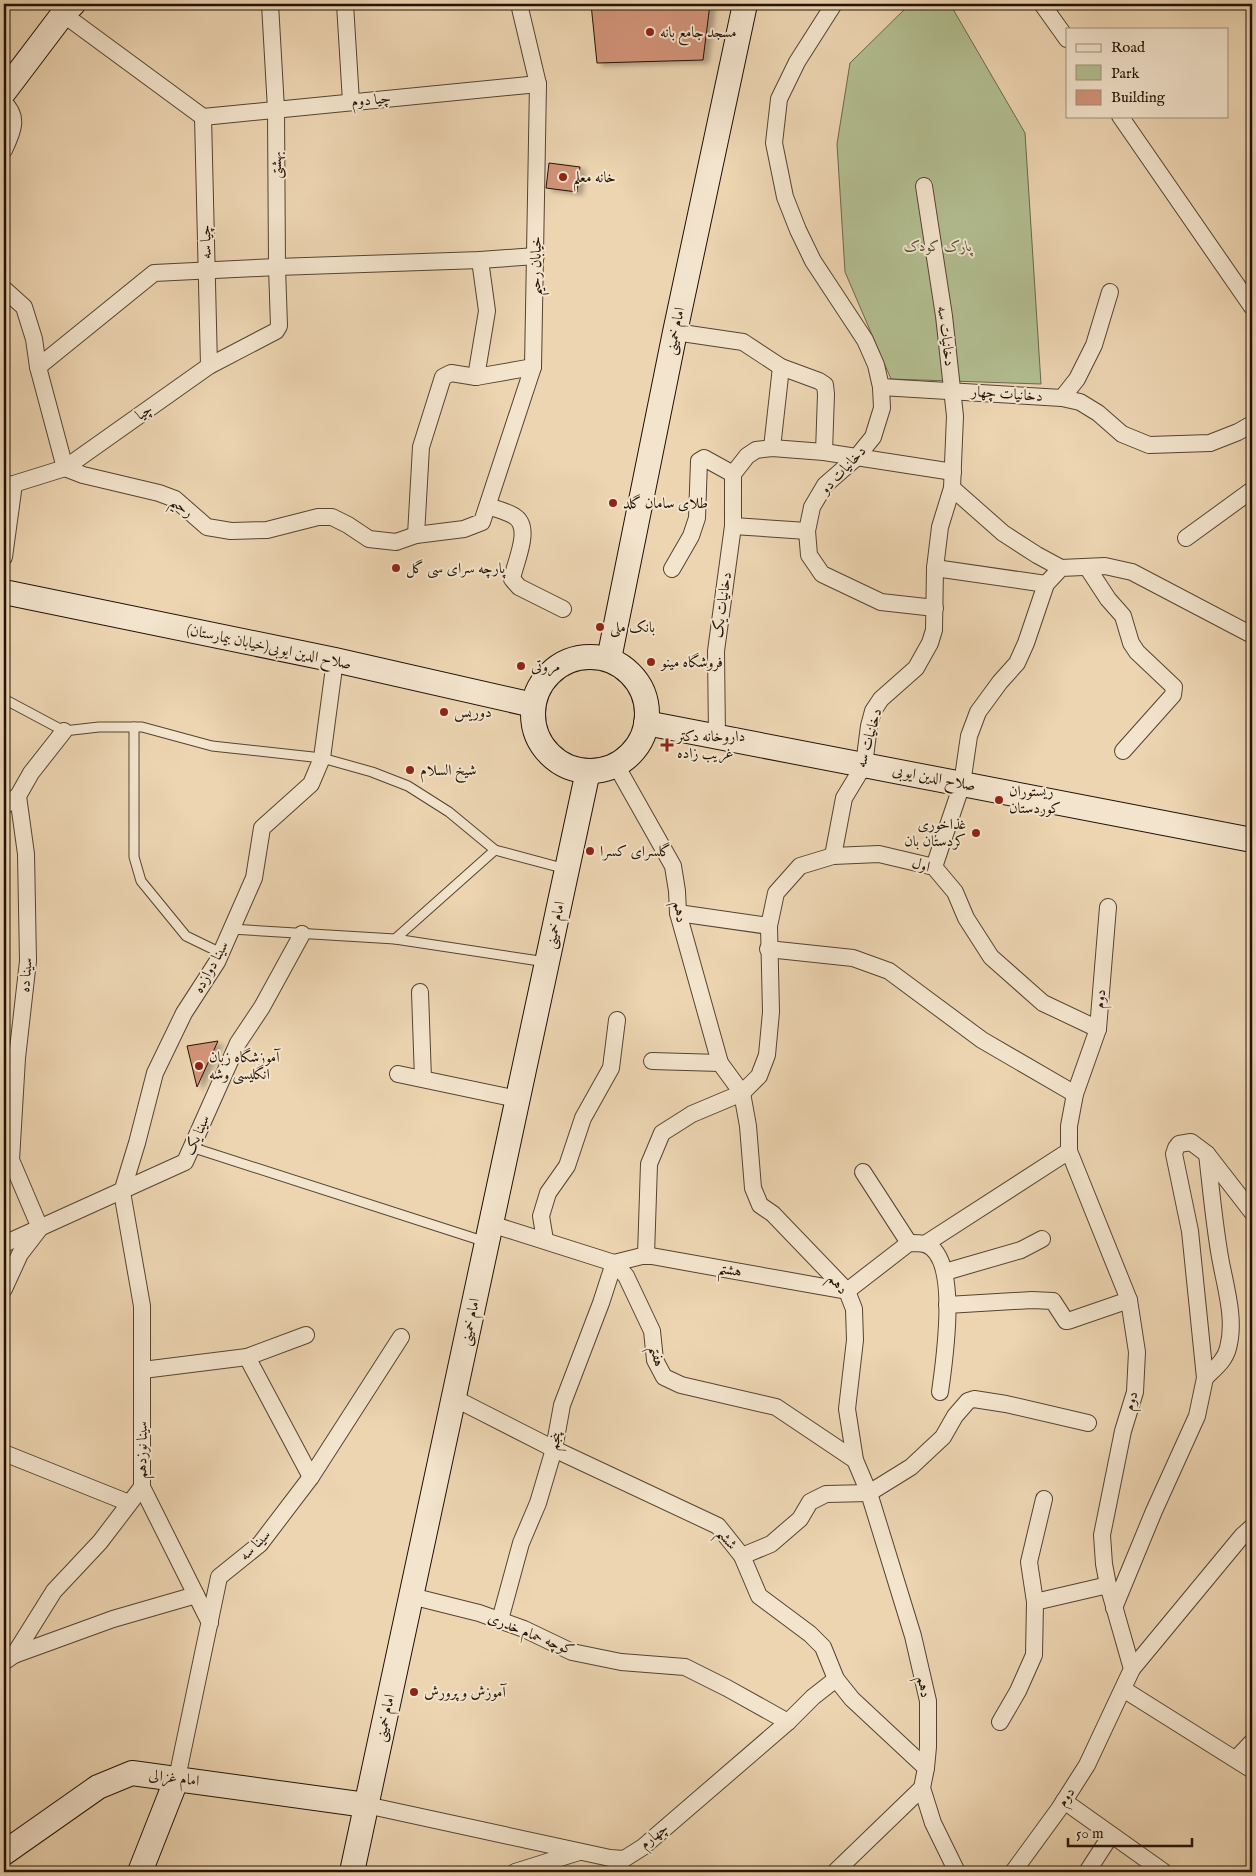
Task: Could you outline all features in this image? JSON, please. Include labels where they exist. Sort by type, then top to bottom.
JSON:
[{"type":"main road","name":"امام خمینی","points":[[608,659],[745,4]]},
{"type":"main road","points":[[4,92],[68,9]]},
{"type":"main road","name":"صلاح الدین ایوبی(خیابان بیمارستان)","points":[[4,592],[335,660],[533,705]]},
{"type":"main road","points":[[592,656],[608,659],[621,665],[639,684],[647,710],[642,736],[636,748],[616,765],[602,770],[588,771],[572,768],[558,761],[546,750],[538,736],[533,721],[533,705],[538,689],[547,675],[560,664],[576,658],[592,656]]},
{"type":"main road","name":"صلاح الدین ایوبی","points":[[646,723],[1252,840]]},
{"type":"main road","name":"امام خمینی","points":[[352,1872],[588,771]]},
{"type":"main road","name":"امام غزالی","points":[[4,1854],[98,1787],[132,1773],[366,1804]]},
{"type":"main road","points":[[140,1872],[177,1778]]},
{"type":"street","name":"بهشتی","points":[[270,4],[276,110],[279,326]]},
{"type":"street","points":[[344,4],[350,102]]},
{"type":"street","name":"خیابان رحیم","points":[[482,522],[533,367],[538,84],[519,4]]},
{"type":"street","name":"دخانیات دو","points":[[834,4],[796,62],[779,99],[774,143],[785,197],[798,230],[813,261],[864,340],[876,365],[881,387],[882,408],[874,437],[856,458],[825,485],[812,507],[807,531],[809,555],[822,574],[881,602],[935,608]]},
{"type":"street","points":[[1042,4],[1066,38]]},
{"type":"street","points":[[68,9],[203,117]]},
{"type":"street","name":"چیا دوم","points":[[203,117],[538,84]]},
{"type":"street","points":[[4,103],[11,109],[14,121],[11,135],[4,150]]},
{"type":"street","name":"چیا سه","points":[[203,117],[209,366]]},
{"type":"street","points":[[1121,118],[1252,308]]},
{"type":"street","name":"دخانیات سه","points":[[834,856],[844,798],[864,765],[873,711],[881,699],[916,668],[932,636],[940,527],[952,480],[955,416],[944,316],[924,186]]},
{"type":"street","points":[[38,367],[154,273],[480,260],[536,256]]},
{"type":"street","points":[[476,377],[486,311],[480,260]]},
{"type":"street","points":[[4,289],[24,307],[34,339],[38,367],[65,468]]},
{"type":"street","points":[[1062,398],[1078,379],[1094,345],[1110,292]]},
{"type":"street","name":"چیا","points":[[9,485],[65,468],[209,366],[276,331],[279,326]]},
{"type":"street","points":[[675,332],[743,342],[781,368],[819,381],[825,385],[824,452]]},
{"type":"street","points":[[416,535],[421,447],[443,377],[451,373],[476,377],[533,367]]},
{"type":"street","points":[[772,448],[781,368]]},
{"type":"street","name":"دخانیات چهار","points":[[881,387],[1062,398],[1080,402],[1098,413],[1122,434],[1149,445],[1210,443],[1238,432],[1252,424]]},
{"type":"street","points":[[672,569],[691,536],[698,518],[699,461],[704,458],[733,474],[747,456],[756,450],[772,448],[824,452],[952,480],[1004,533],[1037,556],[1061,568],[1105,566],[1132,572],[1252,635]]},
{"type":"street","name":"رحیم","points":[[65,468],[83,475],[175,498],[207,527],[231,531],[267,530],[318,517],[332,517],[369,539],[396,542],[416,535],[464,529],[482,522]]},
{"type":"street","name":"دخانیات یک","points":[[717,737],[716,651],[733,526],[733,474]]},
{"type":"street","points":[[4,557],[9,485]]},
{"type":"street","points":[[1186,538],[1252,490]]},
{"type":"street","points":[[488,506],[515,516],[522,525],[524,535],[512,579],[519,587],[562,609]]},
{"type":"street","points":[[733,526],[807,531]]},
{"type":"street","points":[[1086,567],[1108,599],[1123,616],[1131,643],[1137,652],[1174,687],[1173,695],[1123,750]]},
{"type":"street","points":[[936,568],[1046,584]]},
{"type":"street","points":[[934,867],[962,784],[969,736],[978,712],[1017,663],[1026,643],[1046,584],[1061,568]]},
{"type":"street","name":"سینا دوازده","points":[[122,1192],[155,1073],[184,1014],[217,962],[254,878],[262,828],[311,784],[322,758],[335,660]]},
{"type":"street","points":[[4,806],[18,796],[32,773],[64,732]]},
{"type":"street","name":"دهم","points":[[616,765],[673,866],[678,891],[678,913],[720,1063],[742,1094],[748,1126],[753,1188],[760,1205],[773,1214],[847,1291],[854,1308],[855,1340],[847,1409],[855,1460],[869,1493],[913,1636],[928,1701],[926,1768],[922,1788],[933,1823],[957,1872]]},
{"type":"street","name":"سینا ده","points":[[18,796],[26,854],[28,962],[10,1080],[7,1162],[40,1228]]},
{"type":"street","name":"اول","points":[[742,1094],[759,1076],[767,1055],[771,1012],[768,926],[776,893],[800,866],[834,856],[878,854],[934,867],[955,892],[966,918],[991,957],[1043,1003],[1098,1029]]},
{"type":"street","name":"دوم","points":[[1013,1872],[1064,1801],[1087,1765],[1132,1669],[1108,1585],[1102,1535],[1123,1431],[1135,1392],[1138,1352],[1129,1300],[1069,1151],[1069,1126],[1075,1094],[1098,1029],[1108,907]]},
{"type":"street","points":[[678,913],[768,926]]},
{"type":"street","name":"سینا یک","points":[[4,1244],[185,1162],[238,1044],[262,1007],[302,934]]},
{"type":"street","points":[[768,949],[852,958],[889,971],[982,1040],[1075,1094]]},
{"type":"street","points":[[420,992],[422,1079]]},
{"type":"street","points":[[544,1240],[541,1216],[548,1194],[567,1166],[583,1118],[611,1068],[617,1020]]},
{"type":"street","points":[[652,1061],[720,1063]]},
{"type":"street","points":[[398,1074],[517,1098]]},
{"type":"street","points":[[646,1255],[649,1164],[662,1133],[692,1114],[742,1094]]},
{"type":"street","points":[[1114,1608],[1154,1511],[1197,1416],[1205,1378],[1190,1231],[1174,1154],[1179,1144],[1191,1142],[1207,1154],[1252,1212]]},
{"type":"street","points":[[847,1291],[917,1244],[1069,1151]]},
{"type":"street","points":[[1205,1378],[1224,1358],[1228,1349],[1231,1332],[1207,1154]]},
{"type":"street","points":[[863,1172],[917,1244],[935,1253],[945,1272],[947,1328],[940,1392]]},
{"type":"street","name":"سینا نوزدهم","points":[[9,1659],[54,1591],[100,1542],[142,1487],[142,1306],[122,1192]]},
{"type":"street","points":[[4,1290],[20,1254],[40,1228]]},
{"type":"street","points":[[489,1233],[544,1240],[614,1263]]},
{"type":"street","points":[[945,1272],[1021,1250],[1042,1239]]},
{"type":"street","name":"هشتم","points":[[614,1263],[646,1255],[847,1291]]},
{"type":"street","name":"پنجم","points":[[500,1620],[520,1543],[538,1503],[554,1449],[562,1405],[601,1303],[614,1263]]},
{"type":"street","name":"هفتم","points":[[614,1263],[626,1276],[652,1331],[655,1360],[664,1377],[681,1385],[776,1407],[855,1460]]},
{"type":"street","points":[[947,1305],[1032,1300],[1053,1301],[1066,1321],[1068,1321],[1129,1300]]},
{"type":"street","points":[[142,1370],[247,1357],[306,1336]]},
{"type":"street","name":"سینا سه","points":[[177,1778],[219,1577],[260,1544],[311,1477],[400,1337]]},
{"type":"street","points":[[247,1357],[311,1477]]},
{"type":"street","name":"ششم","points":[[454,1398],[554,1449],[718,1526],[742,1556],[758,1596],[810,1634],[823,1647],[836,1679],[852,1699],[926,1768]]},
{"type":"street","points":[[742,1556],[771,1544],[800,1519],[810,1502],[826,1494],[869,1493],[911,1467],[924,1457],[943,1437],[955,1416],[968,1401],[974,1399],[1006,1404],[1088,1423]]},
{"type":"street","points":[[4,1453],[129,1503]]},
{"type":"street","points":[[142,1487],[210,1623]]},
{"type":"street","points":[[1000,1722],[1018,1691],[1034,1655],[1035,1602],[1029,1562],[1044,1499]]},
{"type":"street","points":[[1132,1669],[1242,1536],[1252,1527]]},
{"type":"street","points":[[1035,1602],[1108,1585]]},
{"type":"street","points":[[9,1659],[113,1619],[196,1595]]},
{"type":"street","name":"کوچه حمام خدری","points":[[411,1596],[479,1613],[524,1628],[572,1652],[622,1662],[685,1667],[788,1722]]},
{"type":"street","name":"چهارم","points":[[366,1804],[580,1852],[624,1859],[643,1847],[788,1722],[813,1697],[836,1679]]},
{"type":"street","points":[[1123,1689],[1252,1770]]},
{"type":"street","points":[[1236,1760],[1252,1742]]},
{"type":"street","points":[[834,1872],[922,1788]]},
{"type":"street","points":[[1064,1801],[1164,1872]]},
{"type":"street","points":[[1087,1872],[1111,1835]]},
{"type":"street","points":[[515,1872],[580,1852]]},
{"type":"street","points":[[610,1858],[619,1872]]},
{"type":"lane","points":[[4,699],[64,732],[99,727],[142,727],[212,746],[322,758],[372,772],[408,786],[449,812],[495,850],[567,869]]},
{"type":"lane","points":[[134,727],[134,858],[141,881],[186,936],[221,953]]},
{"type":"lane","points":[[395,939],[495,850]]},
{"type":"lane","points":[[231,930],[395,939],[547,963]]},
{"type":"lane","points":[[191,1147],[489,1233]]},
{"type":"green space","name":"پارک کودک","points":[[910,4],[950,4],[1025,133],[1041,384],[891,379],[845,272],[837,144],[850,63]]},
{"type":"building","name":"مسجد جامع بانه","points":[[591,4],[710,4],[703,60],[597,63]]},
{"type":"building","name":"خانه معلم","points":[[549,163],[580,167],[577,192],[546,188]]},
{"type":"building","name":"آموزشگاه زبان انگلیسی وشه","points":[[218,1041],[197,1087],[187,1046]]},
{"type":"place","name":"مسجد جامع بانه","points":[[650,32]]},
{"type":"place","name":"خانه معلم","points":[[563,177]]},
{"type":"place","name":"طلای سامان گلد","points":[[613,503]]},
{"type":"place","name":"پارچه سرای سی گل","points":[[396,568]]},
{"type":"place","name":"بانک ملی","points":[[600,627]]},
{"type":"place","name":"فروشگاه مینو","points":[[651,662]]},
{"type":"place","name":"مروتی","points":[[521,666]]},
{"type":"place","name":"دوریس","points":[[444,712]]},
{"type":"place","name":"داروخانه دکتر غریب زاده","points":[[667,745]]},
{"type":"place","name":"شیخ السلام","points":[[410,770]]},
{"type":"place","name":"ریستوران کوردستان","points":[[999,800]]},
{"type":"place","name":"غذاخوری کردستان بان","points":[[976,833]]},
{"type":"place","name":"گلسرای کسرا","points":[[590,851]]},
{"type":"place","name":"آموزشگاه زبان انگلیسی وشه","points":[[199,1066]]},
{"type":"place","name":"آموزش و پرورش","points":[[414,1692]]}]
